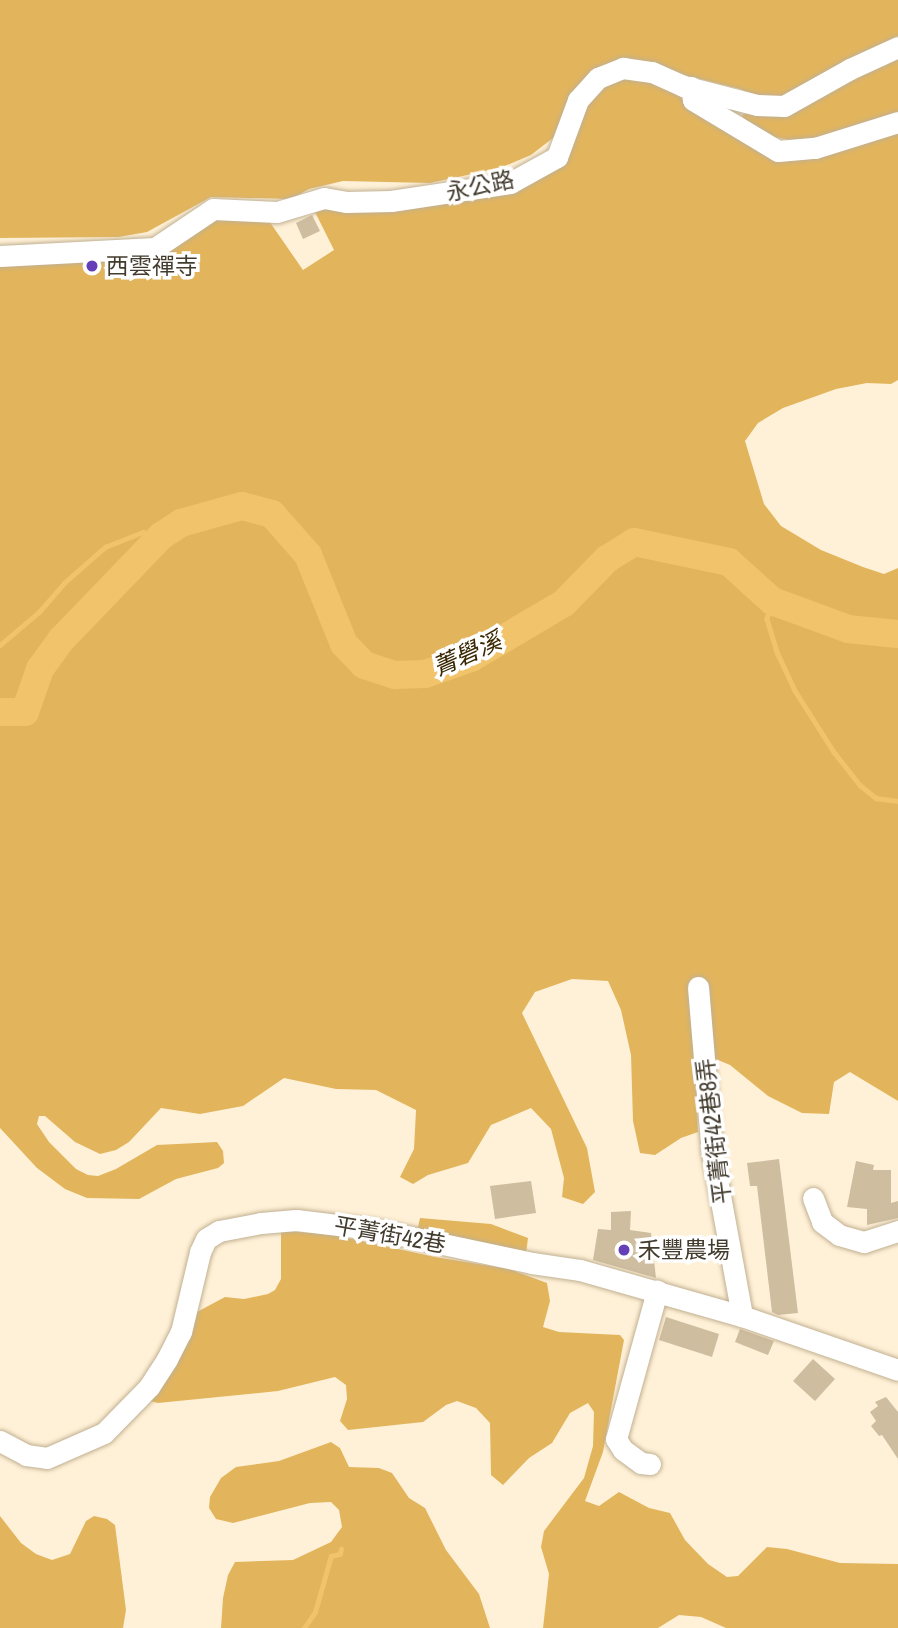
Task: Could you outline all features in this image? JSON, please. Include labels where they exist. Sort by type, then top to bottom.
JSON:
[{"type":"street","name":"永公路","points":[[0,256],[155,248],[213,209],[277,212],[324,198],[346,202],[391,201],[510,183],[556,157],[578,100],[598,78],[623,68],[652,72],[691,87],[757,105],[784,106],[850,69],[898,47]]},
{"type":"street","points":[[691,87],[693,100],[778,151],[816,148],[898,122]]},
{"type":"street","name":"平菁街42巷8弄","points":[[698,987],[712,1152],[742,1316]]},
{"type":"street","points":[[813,1198],[822,1222],[839,1235],[864,1242],[898,1231]]},
{"type":"street","name":"平菁街42巷","points":[[0,1441],[26,1455],[47,1458],[104,1433],[125,1415],[149,1387],[181,1332],[200,1252],[206,1239],[219,1231],[296,1220],[372,1229],[531,1263],[580,1270],[742,1316],[898,1370]]},
{"type":"street","points":[[650,1464],[641,1463],[623,1450],[616,1438],[657,1291]]},
{"type":"shaded area","points":[[0,0],[898,0],[898,40],[789,97],[760,98],[740,89],[629,61],[553,138],[531,155],[500,168],[430,183],[343,181],[309,189],[291,199],[211,197],[147,232],[119,237],[0,238]]},
{"type":"shaded area","points":[[898,57],[898,117],[820,139],[790,140],[769,136],[746,122],[742,115]]},
{"type":"shaded area","points":[[617,75],[655,78],[721,127],[775,152],[898,127],[898,380],[891,384],[867,383],[836,389],[783,408],[758,423],[745,441],[764,504],[781,526],[821,550],[863,567],[884,574],[898,568],[898,1101],[850,1072],[834,1082],[829,1114],[802,1113],[768,1096],[730,1065],[711,1057],[695,1062],[698,1132],[681,1138],[655,1155],[640,1153],[633,1121],[631,1055],[621,1010],[608,981],[572,979],[535,992],[522,1013],[587,1148],[595,1192],[583,1204],[562,1197],[564,1178],[551,1129],[531,1108],[491,1125],[468,1163],[428,1175],[413,1184],[400,1177],[414,1149],[416,1110],[376,1090],[336,1089],[284,1078],[243,1106],[200,1114],[161,1108],[129,1142],[116,1150],[100,1154],[75,1142],[45,1116],[39,1116],[37,1124],[49,1142],[76,1169],[88,1175],[98,1176],[116,1169],[157,1145],[217,1142],[223,1151],[224,1163],[218,1168],[176,1179],[139,1199],[87,1198],[65,1189],[37,1168],[0,1128],[0,263],[108,259],[214,216],[267,218],[303,270],[334,250],[312,206],[535,177],[581,107]]},
{"type":"shaded area","points":[[420,1218],[491,1224],[528,1238],[526,1254],[417,1232]]},
{"type":"shaded area","points":[[281,1231],[329,1234],[435,1257],[509,1269],[547,1283],[550,1301],[543,1327],[559,1332],[620,1335],[624,1340],[603,1452],[585,1501],[599,1506],[619,1492],[649,1508],[670,1513],[685,1540],[708,1564],[727,1577],[738,1576],[767,1547],[787,1549],[840,1563],[898,1564],[898,1628],[726,1628],[701,1617],[679,1615],[658,1628],[543,1628],[549,1574],[541,1547],[544,1531],[584,1478],[593,1446],[594,1412],[588,1403],[570,1413],[552,1443],[529,1458],[503,1485],[491,1475],[490,1423],[476,1408],[457,1401],[446,1405],[423,1422],[348,1430],[340,1421],[347,1399],[346,1385],[335,1377],[278,1391],[158,1403],[146,1400],[197,1312],[225,1297],[244,1299],[275,1290],[281,1279]]},
{"type":"shaded area","points":[[331,1442],[340,1448],[349,1467],[379,1468],[392,1473],[409,1498],[425,1508],[446,1550],[479,1594],[490,1628],[221,1628],[223,1598],[228,1575],[235,1562],[293,1560],[331,1542],[342,1527],[339,1510],[331,1502],[310,1503],[233,1523],[216,1519],[209,1508],[210,1497],[221,1478],[236,1467],[279,1461]]},
{"type":"shaded area","points":[[0,1516],[21,1543],[36,1554],[52,1560],[70,1554],[86,1521],[94,1516],[107,1519],[115,1525],[126,1610],[123,1628],[0,1628]]},
{"type":"building","points":[[312,215],[320,231],[303,239],[296,223]]},
{"type":"building","points":[[779,1159],[798,1313],[778,1315],[772,1312],[757,1186],[750,1186],[747,1163]]},
{"type":"building","points":[[856,1161],[874,1165],[873,1170],[891,1170],[891,1203],[898,1201],[898,1218],[867,1225],[867,1209],[847,1207]]},
{"type":"building","points":[[531,1181],[536,1213],[495,1219],[490,1186]]},
{"type":"building","name":"禾豐農場","points":[[631,1211],[630,1230],[651,1233],[656,1278],[593,1260],[598,1229],[611,1230],[611,1212]]},
{"type":"building","points":[[666,1317],[719,1334],[712,1357],[659,1340]]},
{"type":"building","points":[[740,1329],[774,1341],[768,1355],[735,1342]]},
{"type":"building","points":[[813,1359],[835,1379],[815,1401],[793,1381]]},
{"type":"building","points":[[886,1397],[898,1412],[898,1459],[882,1435],[879,1436],[871,1426],[876,1421],[870,1412],[878,1406],[875,1402]]},
{"type":"waterway","name":"菁礐溪","points":[[0,712],[25,712],[40,669],[61,640],[161,536],[181,523],[242,506],[272,514],[308,555],[344,644],[364,665],[395,675],[425,674],[471,658],[564,603],[607,559],[634,542],[729,562],[772,601],[848,629],[898,634]]},
{"type":"waterway","points":[[155,529],[181,523]]},
{"type":"waterway","points":[[0,645],[39,612],[64,583],[105,547],[143,532]]},
{"type":"waterway","points":[[772,601],[767,619],[778,654],[794,689],[834,752],[860,785],[876,798],[898,801]]},
{"type":"waterway","points":[[304,1628],[315,1612],[331,1556],[340,1554],[341,1549]]},
{"type":"place","name":"西雲禪寺","points":[[92,266]]},
{"type":"place","name":"禾豐農場","points":[[624,1250]]}]
